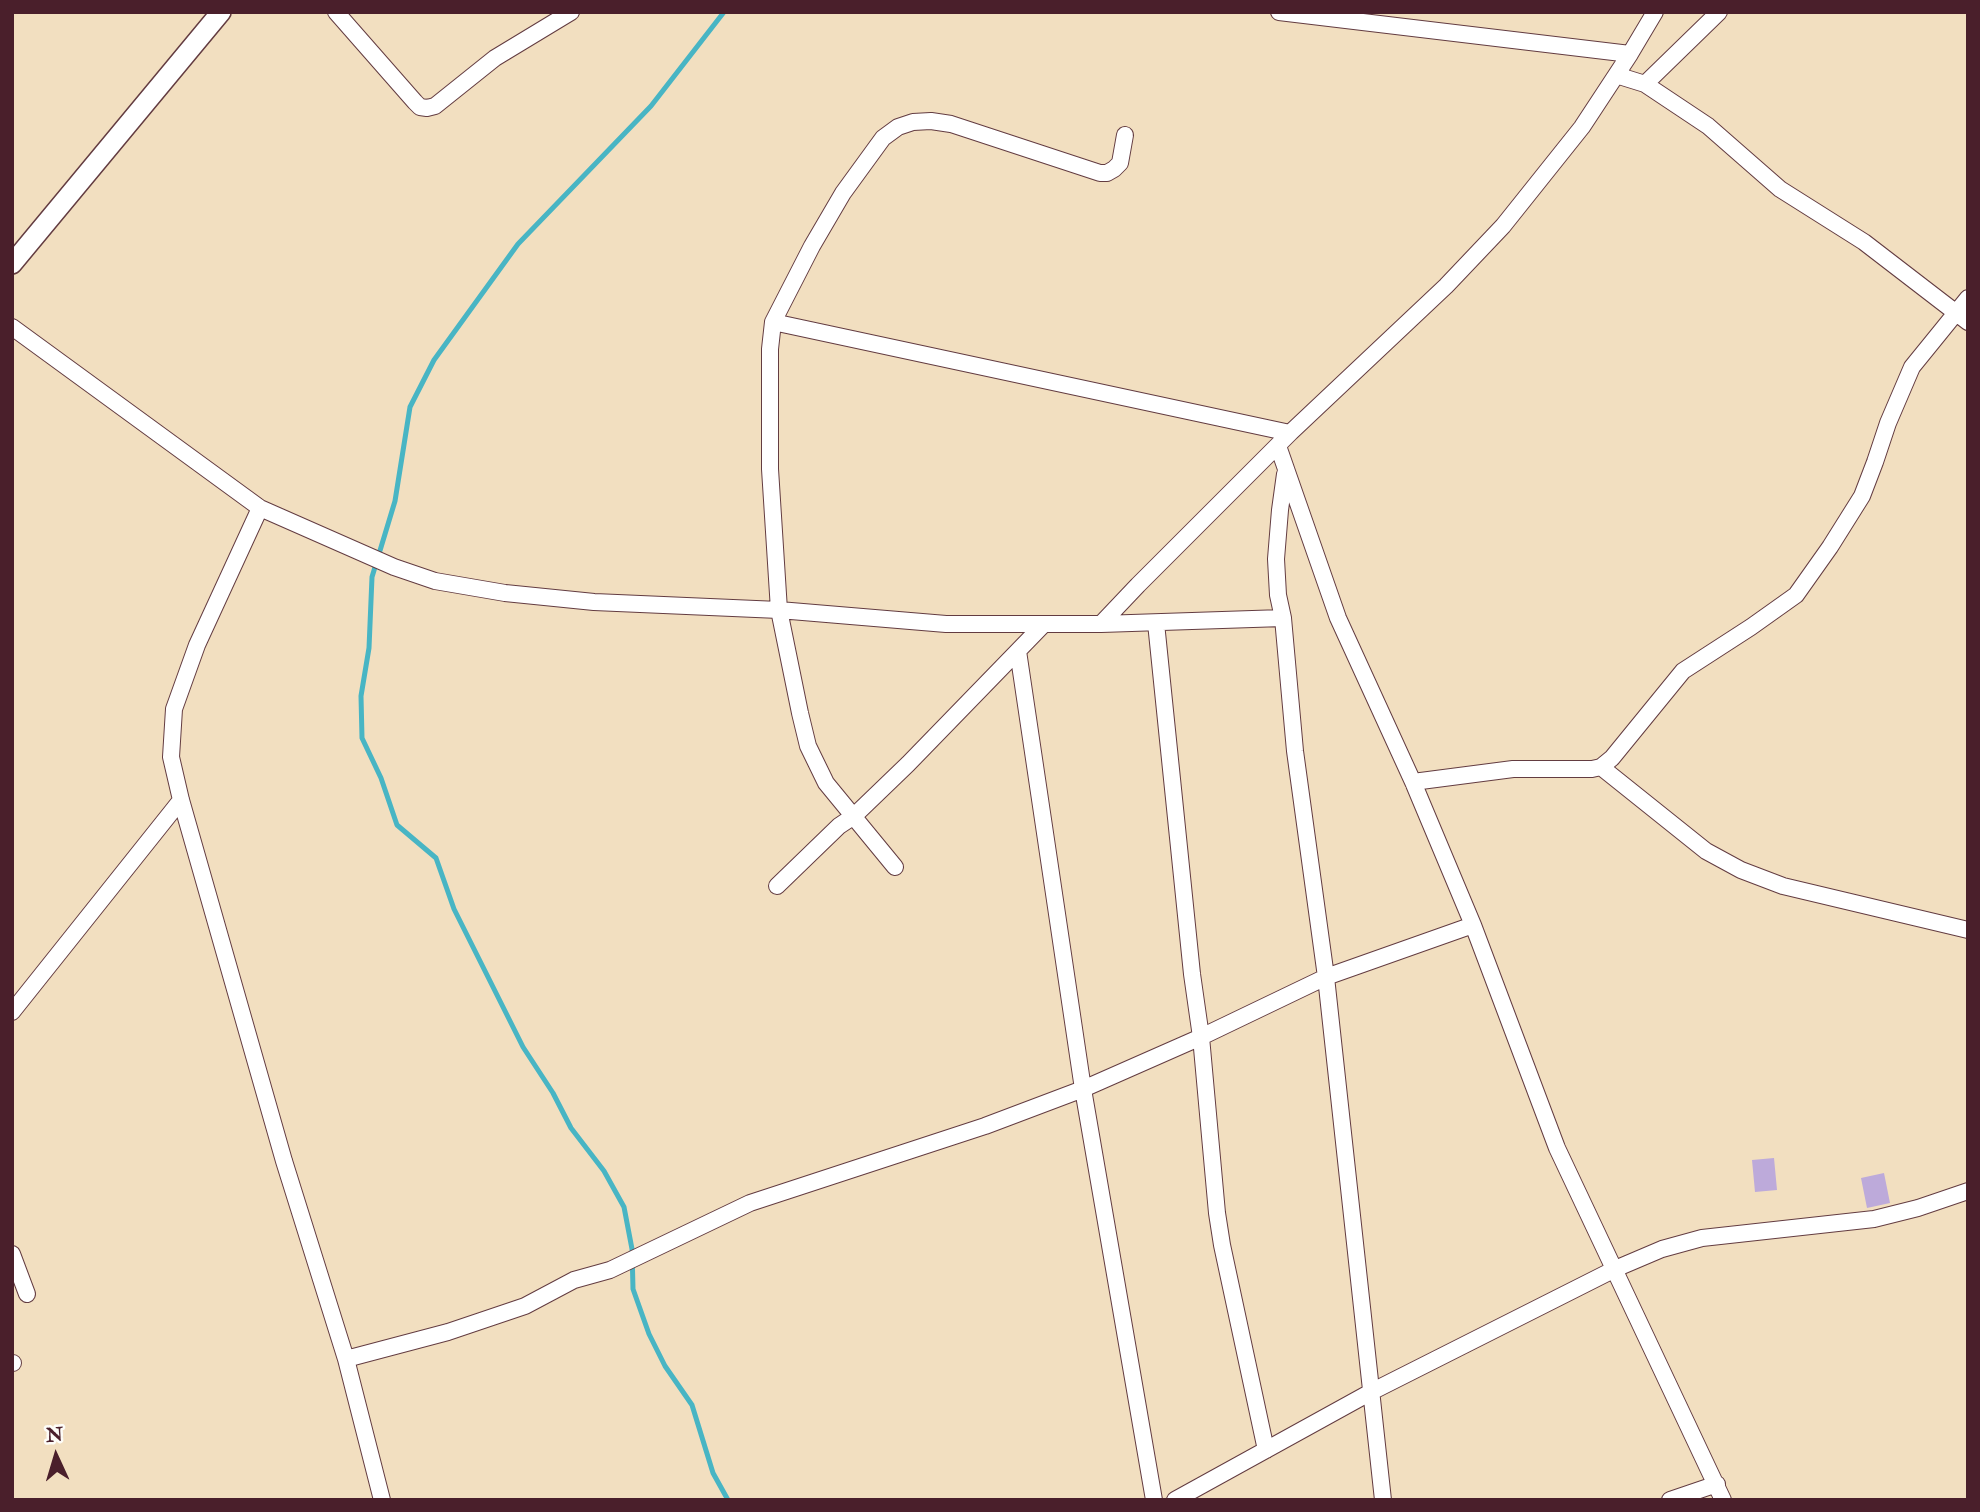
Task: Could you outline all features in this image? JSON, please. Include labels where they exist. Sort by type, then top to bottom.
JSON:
[{"type":"street","points":[[12,264],[221,12]]},
{"type":"street","points":[[336,12],[415,102],[420,107],[427,108],[435,106],[495,58],[571,12]]},
{"type":"street","points":[[1279,12],[1630,54]]},
{"type":"street","points":[[1101,624],[1290,433],[1446,286],[1503,226],[1581,127],[1655,12]]},
{"type":"street","points":[[1644,84],[1719,12]]},
{"type":"street","points":[[1616,75],[1644,84],[1708,126],[1780,189],[1864,242],[1962,318]]},
{"type":"street","points":[[895,867],[826,783],[808,746],[779,610],[770,470],[770,349],[773,322],[843,192],[883,138],[898,127],[913,122],[951,124],[1100,173],[1107,173],[1120,163],[1125,135]]},
{"type":"street","points":[[1413,782],[1513,769],[1592,769],[1601,767],[1612,758],[1683,671],[1796,595],[1862,496],[1912,367],[1962,318],[1968,298]]},
{"type":"street","points":[[773,322],[1290,433]]},
{"type":"street","points":[[12,327],[260,508],[355,551],[435,581],[505,593],[594,602],[779,610],[946,624],[1101,624],[1283,618]]},
{"type":"street","points":[[1278,446],[1338,618],[1413,782],[1473,925],[1557,1148],[1720,1492],[1670,1500]]},
{"type":"street","points":[[1286,471],[1276,559],[1278,595],[1283,618],[1295,751],[1326,977],[1383,1500]]},
{"type":"street","points":[[260,508],[197,645],[174,709],[171,757],[284,1161],[346,1359],[382,1500]]},
{"type":"street","points":[[1156,622],[1222,1245],[1266,1450]]},
{"type":"street","points":[[777,886],[908,764],[1045,624]]},
{"type":"street","points":[[1018,651],[1083,1089],[1154,1500]]},
{"type":"street","points":[[1601,767],[1706,851],[1741,870],[1783,886],[1968,930]]},
{"type":"street","points":[[12,1012],[181,800]]},
{"type":"street","points":[[346,1359],[448,1332],[525,1306],[575,1280],[610,1270],[750,1203],[985,1126],[1083,1089],[1326,977],[1473,925]]},
{"type":"street","points":[[1175,1500],[1371,1392],[1615,1269],[1662,1249],[1702,1238],[1874,1219],[1968,1191]]},
{"type":"street","points":[[12,1254],[27,1294]]},
{"type":"building","points":[[1774,1158],[1777,1190],[1755,1192],[1752,1160]]},
{"type":"building","points":[[1884,1173],[1890,1203],[1867,1208],[1861,1178]]},
{"type":"waterway","points":[[724,12],[651,106],[518,244],[434,360],[410,407],[395,501],[372,577],[369,648],[361,696],[362,738],[381,778],[397,825],[436,858],[454,909],[523,1047],[553,1093],[571,1128],[604,1171],[624,1207],[632,1249],[633,1289],[649,1334],[665,1366],[692,1405],[713,1473],[728,1500]]}]
